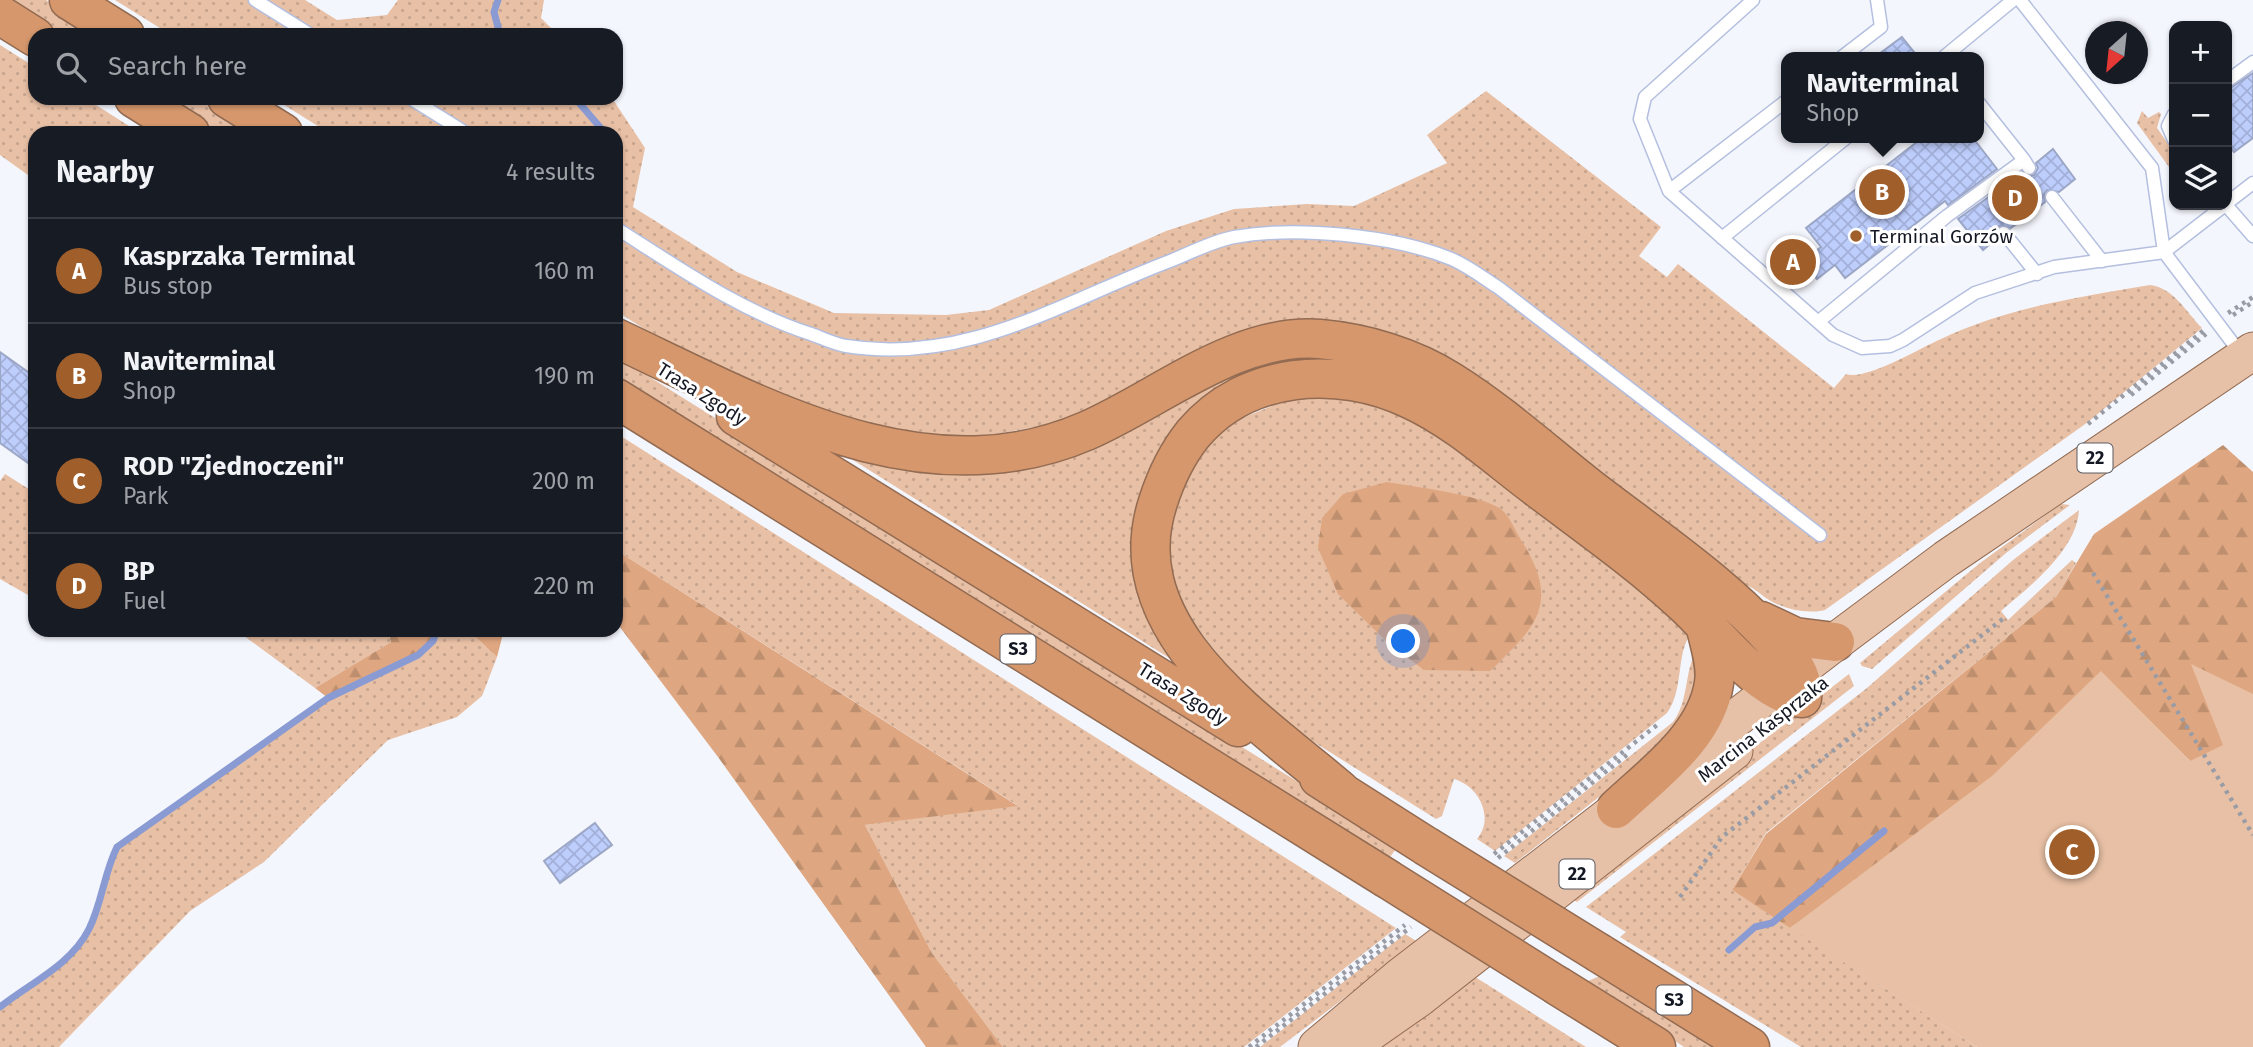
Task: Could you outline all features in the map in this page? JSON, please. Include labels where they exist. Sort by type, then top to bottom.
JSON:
[{"type":"highway","points":[[69,0],[114,28]]},
{"type":"highway","points":[[0,15],[28,33]]},
{"type":"highway","points":[[145,105],[179,126]]},
{"type":"highway","points":[[238,105],[272,126]]},
{"type":"highway","points":[[623,343],[766,409],[834,435],[899,451],[980,455],[1022,451],[1085,431],[1220,360],[1271,345],[1316,339],[1368,345],[1449,380],[1720,614],[1795,637],[1835,642]]},
{"type":"highway","name":"Trasa Zgody","points":[[623,344],[1750,1047]]},
{"type":"highway","points":[[1340,791],[1216,685],[1191,657],[1171,625],[1157,592],[1151,543],[1153,517],[1172,464],[1193,435],[1221,406],[1254,390],[1286,379],[1353,381],[1410,399],[1479,442],[1647,572],[1785,653],[1792,686]]},
{"type":"highway","name":"S3","points":[[623,402],[1386,878],[1425,914]]},
{"type":"highway","points":[[1616,809],[1677,751],[1702,718],[1715,682],[1720,614]]},
{"type":"highway","points":[[1425,914],[1551,992],[1603,1047]]},
{"type":"highway","name":"S3","points":[[1551,992],[1656,1047]]},
{"type":"main road","name":"Marcina Kasprzaka","points":[[1317,1047],[1400,977],[1616,809],[2183,418],[2248,364]]},
{"type":"main road","name":"Marcina Kasprzaka","points":[[1349,1047],[1419,998],[1792,686],[1835,642],[1946,559],[2248,364]]},
{"type":"lane","points":[[255,0],[300,28]]},
{"type":"lane","points":[[1753,0],[1645,97],[1640,119],[1669,191],[1818,322],[1849,344],[1862,348],[1890,346],[1975,293],[2054,267],[2164,252],[2218,210]]},
{"type":"lane","points":[[1848,52],[1881,27],[1877,0]]},
{"type":"lane","points":[[1950,52],[2013,0]]},
{"type":"lane","points":[[2020,0],[2152,168],[2164,252],[2248,364]]},
{"type":"lane","points":[[2232,77],[2253,62]]},
{"type":"lane","points":[[422,105],[455,126]]},
{"type":"lane","points":[[1669,191],[1781,105]]},
{"type":"lane","points":[[1818,322],[1947,216],[1979,201],[2027,164],[1984,110]]},
{"type":"lane","points":[[1722,238],[1840,143]]},
{"type":"lane","points":[[2232,199],[2253,183]]},
{"type":"lane","points":[[2052,197],[2102,261]]},
{"type":"lane","points":[[2231,210],[2253,236]]},
{"type":"lane","points":[[623,232],[734,302],[791,328],[845,346],[900,349],[944,347],[996,334],[1233,237],[1298,233],[1395,244],[1450,258],[1499,288],[1820,535]]},
{"type":"lane","points":[[2004,233],[2037,274]]},
{"type":"path","points":[[2078,431],[2216,320],[2253,297]]},
{"type":"path","points":[[2093,573],[2253,835]]},
{"type":"path","points":[[1680,897],[1722,837],[2004,618]]},
{"type":"path","points":[[1490,858],[1663,721]]},
{"type":"path","points":[[1249,1047],[1425,914]]},
{"type":"shaded area","points":[[1,0],[46,0],[91,28],[47,28]]},
{"type":"shaded area","points":[[115,0],[305,0],[337,20],[387,15],[398,0],[544,0],[541,18],[551,28],[160,28]]},
{"type":"shaded area","points":[[0,45],[28,63],[28,105],[96,105],[129,126],[28,126],[28,175],[0,155]]},
{"type":"shaded area","points":[[1486,91],[1661,227],[1639,256],[1667,277],[1678,264],[1834,388],[1846,374],[1866,373],[1893,363],[1941,339],[1991,319],[2070,299],[2150,285],[2173,296],[2202,328],[2088,422],[1825,610],[1804,611],[1782,606],[1752,588],[1740,585],[1320,328],[1061,422],[960,441],[873,433],[684,354],[623,315],[623,126],[318,126],[284,105],[617,105],[645,148],[633,207],[737,272],[834,313],[946,315],[989,310],[1166,231],[1234,209],[1307,204],[1354,206],[1447,163],[1427,135]]},
{"type":"shaded area","points":[[170,105],[214,105],[248,126],[204,126]]},
{"type":"shaded area","points":[[2142,111],[2148,118],[2159,112],[2161,114],[2157,128],[2169,145],[2169,167],[2137,123]]},
{"type":"shaded area","points":[[1320,355],[1356,359],[1426,394],[1313,365],[1154,470],[1174,661],[853,460],[857,456],[962,474],[1269,360]]},
{"type":"shaded area","points":[[623,360],[1399,845],[1390,857],[1344,834],[623,386]]},
{"type":"shaded area","points":[[1342,393],[1397,410],[1469,450],[1693,632],[1684,648],[1676,693],[1667,713],[1495,851],[1477,839],[1485,822],[1484,813],[1482,804],[1471,788],[1454,779],[1442,816],[1436,819],[1279,720],[1250,696],[1175,599],[1164,523],[1184,464],[1220,427],[1294,397]]},
{"type":"shaded area","points":[[623,437],[1396,928],[1244,1047],[1003,1047],[932,953],[865,825],[1017,805],[623,554]]},
{"type":"shaded area","points":[[5,474],[28,489],[28,595],[0,579],[0,481]]},
{"type":"shaded area","points":[[2061,504],[2070,505],[2006,553],[1872,669],[1862,666],[1860,663],[1980,563]]},
{"type":"shaded area","points":[[2079,510],[2076,525],[2061,553],[2001,611],[2008,620],[2072,560],[2076,563],[2056,597],[1766,833],[1732,890],[1977,1047],[1801,1047],[1620,937],[1626,932],[1586,907],[1867,688],[2013,560]]},
{"type":"shaded area","points":[[246,637],[389,637],[391,642],[315,688]]},
{"type":"shaded area","points":[[434,637],[476,637],[497,657],[482,696],[457,717],[388,740],[264,862],[190,911],[59,1047],[0,1047],[0,1007],[61,963],[81,942],[97,909],[117,847],[328,698],[418,655]]},
{"type":"shaded area","points":[[1700,647],[1704,668],[1679,734],[1515,863],[1504,856],[1673,722],[1679,713],[1691,663]]},
{"type":"shaded area","points":[[2191,664],[2253,694],[2253,1047],[1977,1047],[1790,928],[1992,776],[2101,671],[2190,761],[2223,745]]},
{"type":"shaded area","points":[[1849,674],[1854,686],[1577,902],[1564,894]]},
{"type":"shaded area","points":[[1405,934],[1418,942],[1280,1047],[1260,1047]]},
{"type":"shaded area","points":[[1574,974],[1588,981],[1600,976],[1723,1047],[1684,1047]]},
{"type":"shaded area","points":[[1472,975],[1586,1047],[1362,1047]]},
{"type":"green space","points":[[2223,445],[2253,472],[2253,768],[2190,761],[2127,698],[1790,928],[1732,890],[1766,834],[2056,597],[2094,534]]},
{"type":"green space","points":[[1387,482],[1477,499],[1501,509],[1510,519],[1533,562],[1540,581],[1541,597],[1531,626],[1490,671],[1424,670],[1388,643],[1338,594],[1318,548],[1322,518],[1343,494]]},
{"type":"green space","points":[[623,554],[1018,806],[865,825],[932,953],[1003,1047],[926,1047],[718,757],[623,631]]},
{"type":"green space","points":[[389,637],[433,637],[405,662],[373,679],[328,698],[315,688],[391,642]]},
{"type":"green space","points":[[476,637],[502,637],[497,657]]},
{"type":"building","points":[[1902,37],[1914,52],[1882,52]]},
{"type":"building","points":[[2253,73],[2253,138],[2234,152],[2232,149],[2232,87]]},
{"type":"building","points":[[1916,143],[1977,143],[1997,169],[1948,205],[1945,201],[1845,278],[1835,265],[1817,279],[1803,261],[1821,247],[1806,228]]},
{"type":"building","points":[[2053,149],[2075,179],[2059,192],[2047,190],[2044,194],[2045,202],[2011,228],[1999,226],[1996,231],[1997,238],[1983,250],[1958,219],[2022,173],[2029,177],[2034,175],[2038,168],[2036,163]]},
{"type":"building","points":[[0,352],[28,372],[28,463],[0,443]]},
{"type":"building","points":[[595,823],[612,845],[560,883],[544,861]]},
{"type":"waterway","points":[[498,0],[494,12],[498,28]]},
{"type":"waterway","points":[[581,105],[599,126]]},
{"type":"waterway","points":[[0,1007],[61,963],[81,942],[97,909],[117,847],[328,698],[418,655],[434,637]]},
{"type":"waterway","points":[[1729,950],[1755,927],[1772,923],[1884,831]]},
{"type":"place","name":"Naviterminal","points":[[1882,192]]},
{"type":"place","name":"BP","points":[[2015,198]]},
{"type":"place","name":"Terminal Gorzów","points":[[1856,236]]},
{"type":"place","name":"Kasprzaka Terminal","points":[[1793,262]]},
{"type":"place","name":"ROD \"Zjednoczeni\"","points":[[2072,852]]}]
